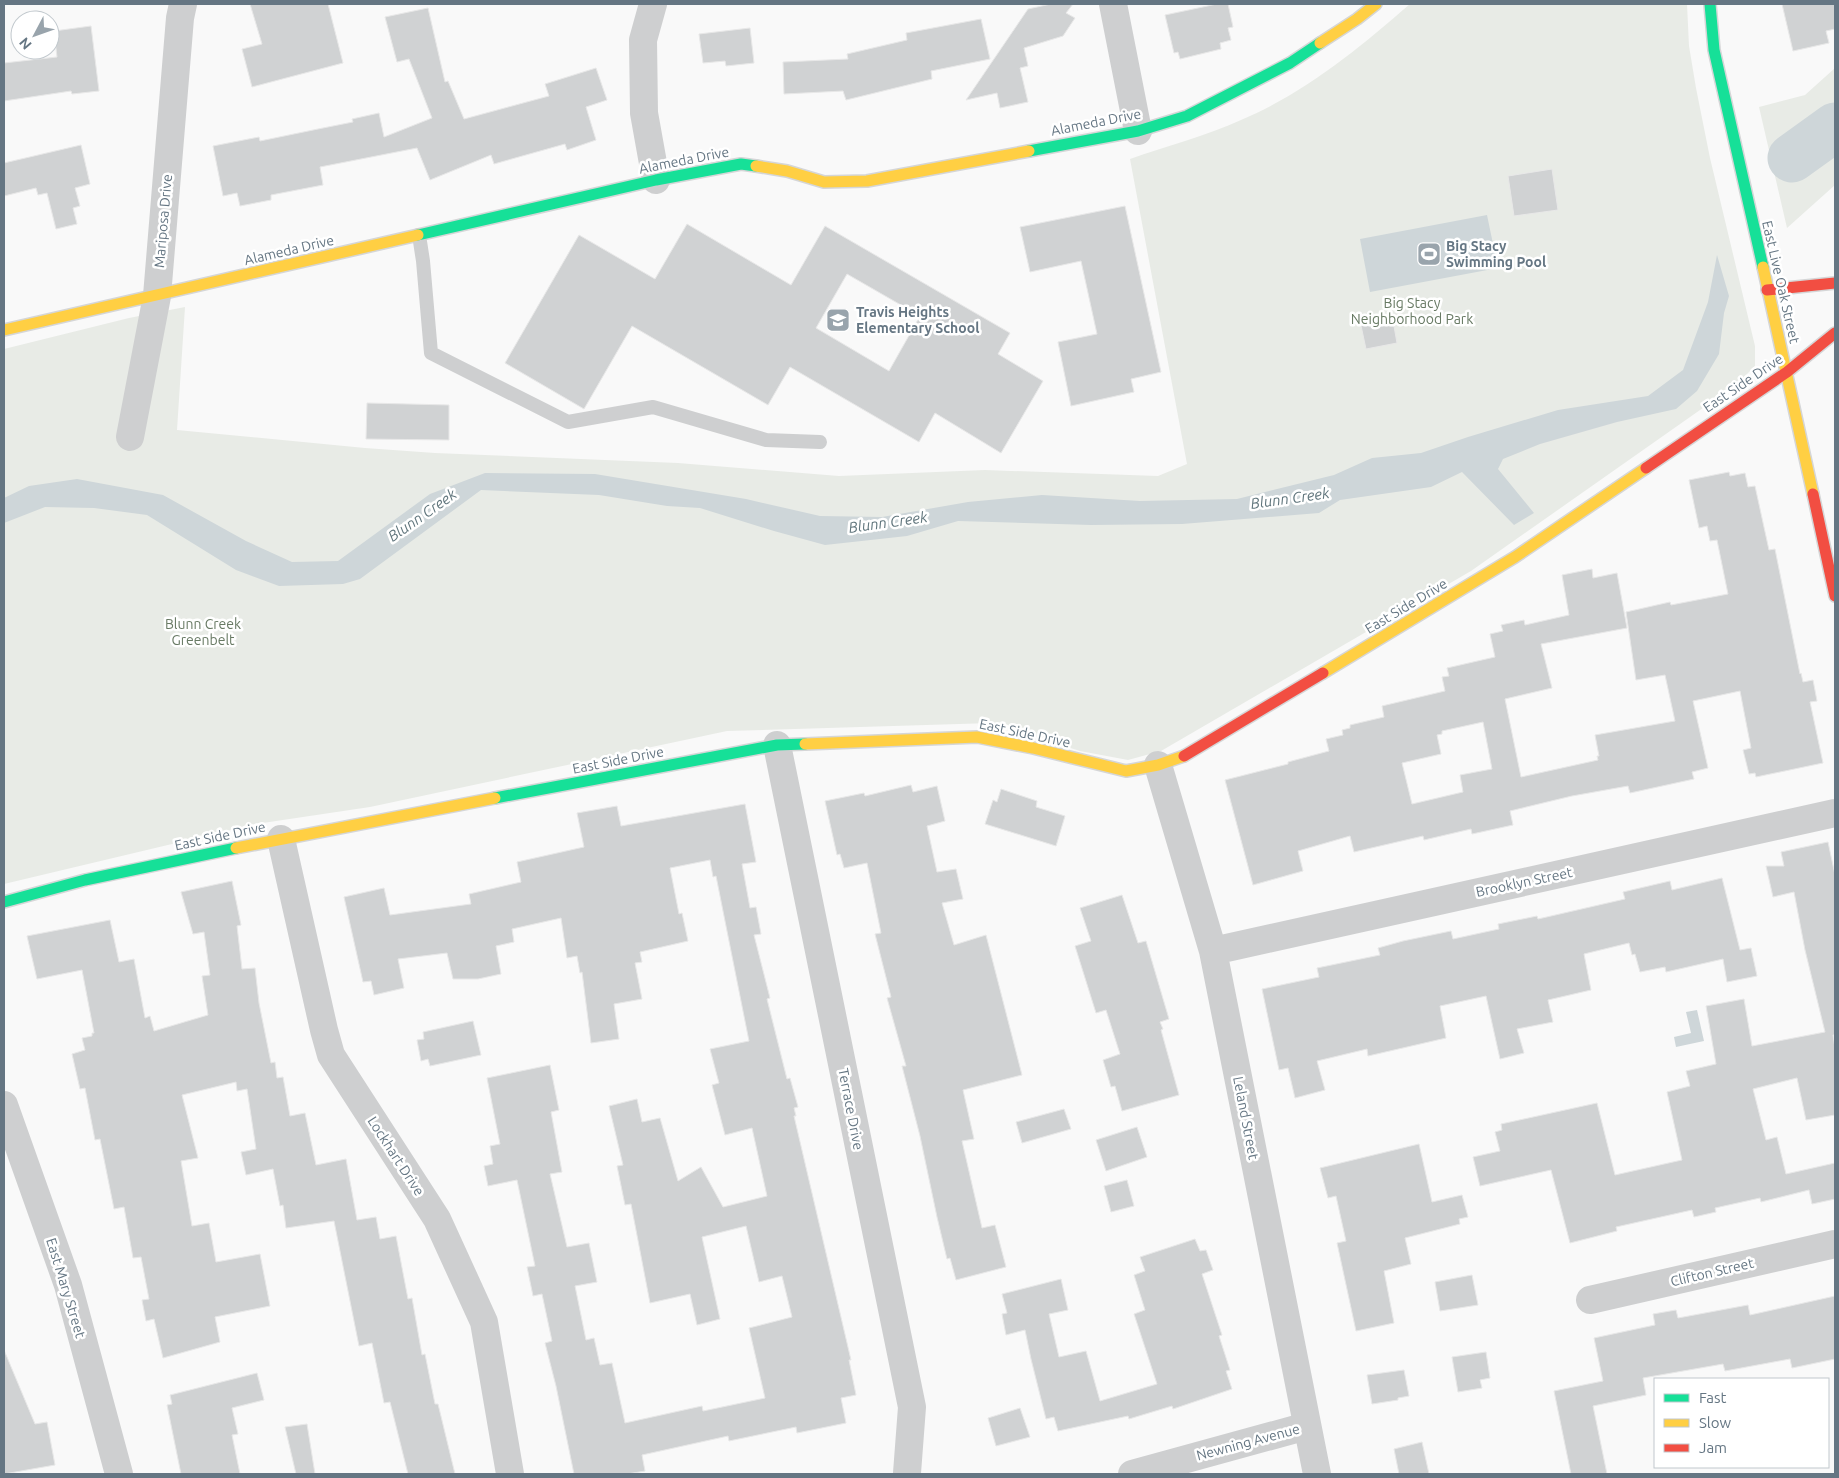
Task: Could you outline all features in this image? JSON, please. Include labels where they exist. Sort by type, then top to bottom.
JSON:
[{"type":"street","name":"Mariposa Drive","points":[[130,437],[157,296],[180,18],[183,4]]},
{"type":"street","points":[[653,4],[643,40],[644,113],[656,180]]},
{"type":"street","points":[[1113,4],[1138,130]]},
{"type":"street","name":"Alameda Drive","points":[[4,330],[656,180],[741,164],[787,171],[824,182],[867,181],[1138,130],[1187,116],[1290,63],[1357,19],[1376,4]]},
{"type":"street","name":"East Live Oak Street","points":[[1710,4],[1714,50],[1787,372],[1835,596]]},
{"type":"street","points":[[1767,290],[1835,283]]},
{"type":"street","name":"East Side Drive","points":[[4,902],[85,880],[281,839],[777,745],[977,737],[1033,748],[1126,772],[1158,766],[1188,755],[1515,558],[1787,372],[1835,333]]},
{"type":"street","name":"Terrace Drive","points":[[777,745],[912,1407],[906,1474]]},
{"type":"street","name":"Leland Street","points":[[1158,766],[1212,950],[1317,1474]]},
{"type":"street","name":"Brooklyn Street","points":[[1212,950],[1835,813]]},
{"type":"street","name":"Lockhart Drive","points":[[281,839],[331,1054],[437,1219],[484,1322],[510,1474]]},
{"type":"street","name":"East Mary Street","points":[[4,1105],[68,1285],[119,1474]]},
{"type":"street","name":"Clifton Street","points":[[1590,1300],[1835,1244]]},
{"type":"street","name":"Newning Avenue","points":[[1132,1474],[1307,1426]]},
{"type":"lane","points":[[419,235],[431,353],[568,422],[653,407],[766,440],[820,442]]},
{"type":"green space","points":[[1410,4],[1687,4],[1689,46],[1696,88],[1710,158],[1755,346],[1755,366],[1737,384],[1471,571],[1161,751],[1128,760],[1080,751],[992,723],[727,731],[370,807],[256,824],[4,884],[4,349],[129,318],[185,307],[177,430],[435,453],[678,463],[839,476],[985,470],[1158,476],[1187,464],[1130,159],[1228,126],[1287,97],[1330,69]]},
{"type":"green space","points":[[1835,68],[1835,185],[1787,228],[1759,107],[1805,95]]},
{"type":"water","name":"Big Stacy Swimming Pool","points":[[1487,215],[1498,268],[1370,292],[1360,239]]},
{"type":"water","points":[[1717,255],[1729,296],[1724,313],[1719,354],[1697,391],[1676,409],[1617,422],[1540,444],[1503,459],[1498,469],[1534,513],[1514,525],[1462,472],[1431,487],[1340,500],[1319,513],[1182,524],[1091,525],[958,521],[907,536],[825,545],[700,508],[667,506],[599,495],[481,490],[360,579],[343,584],[279,586],[236,570],[147,515],[94,508],[45,507],[4,523],[4,498],[29,486],[77,479],[163,495],[246,541],[292,562],[338,561],[430,494],[485,473],[595,474],[746,499],[820,516],[882,517],[968,502],[1042,495],[1140,501],[1237,499],[1334,475],[1372,458],[1421,453],[1558,410],[1648,396],[1683,370],[1708,302]]},
{"type":"water","points":[[1697,1010],[1704,1041],[1676,1047],[1674,1037],[1691,1033],[1686,1012]]},
{"type":"building","points":[[250,4],[328,4],[343,63],[252,87],[242,49],[262,44]]},
{"type":"building","points":[[1051,4],[1073,4],[1066,13],[1075,18],[1063,36],[1024,48],[1028,66],[1020,68],[1028,102],[1000,108],[997,93],[966,100],[1028,9]]},
{"type":"building","points":[[1217,4],[1228,4],[1233,27],[1228,28],[1231,40],[1220,43],[1221,49],[1180,59],[1178,52],[1174,53],[1165,15]]},
{"type":"building","points":[[1782,4],[1835,4],[1835,29],[1826,31],[1829,43],[1793,51]]},
{"type":"building","points":[[428,8],[445,82],[448,81],[464,119],[549,96],[545,84],[596,68],[607,100],[586,107],[596,140],[567,150],[565,144],[494,164],[491,155],[430,180],[417,148],[320,167],[323,185],[271,195],[271,200],[240,206],[237,193],[223,196],[213,146],[259,137],[260,141],[353,122],[352,119],[379,113],[384,137],[432,118],[409,59],[397,62],[385,17]]},
{"type":"building","points":[[981,19],[990,59],[931,71],[932,79],[846,100],[843,91],[784,94],[783,62],[848,59],[847,54],[907,40],[906,33]]},
{"type":"building","points":[[91,26],[99,91],[72,94],[71,91],[4,101],[4,63],[30,60],[60,60],[60,30]]},
{"type":"building","points":[[750,28],[754,63],[726,66],[725,61],[703,63],[699,34]]},
{"type":"building","points":[[81,145],[90,184],[75,188],[80,206],[73,208],[77,224],[56,229],[47,193],[38,195],[36,188],[4,196],[4,163]]},
{"type":"building","points":[[1552,169],[1558,210],[1514,216],[1508,176]]},
{"type":"building","points":[[1125,206],[1161,372],[1131,379],[1134,392],[1071,406],[1058,342],[1097,334],[1081,261],[1030,272],[1020,227]]},
{"type":"building","points":[[687,224],[791,285],[825,226],[1010,333],[998,354],[1043,381],[1001,453],[935,413],[919,442],[790,367],[768,405],[632,326],[584,409],[505,363],[579,235],[655,279]],"holes":[[[847,274],[920,316],[889,371],[816,328]]]},
{"type":"building","points":[[1392,315],[1397,343],[1366,349],[1360,321]]},
{"type":"building","points":[[367,403],[449,405],[449,440],[366,439]]},
{"type":"building","points":[[1729,472],[1730,476],[1745,473],[1748,487],[1755,486],[1769,550],[1775,549],[1800,674],[1803,682],[1813,680],[1817,701],[1810,702],[1823,763],[1756,777],[1755,773],[1749,774],[1743,750],[1751,748],[1740,691],[1693,701],[1708,768],[1692,772],[1694,779],[1630,793],[1628,786],[1572,796],[1510,811],[1513,825],[1472,834],[1471,829],[1424,840],[1423,836],[1354,852],[1350,836],[1298,851],[1303,871],[1253,885],[1225,780],[1288,764],[1288,762],[1329,751],[1326,739],[1343,735],[1342,730],[1350,728],[1350,725],[1384,717],[1382,706],[1445,691],[1442,677],[1449,676],[1447,668],[1495,657],[1490,634],[1503,631],[1501,625],[1524,620],[1525,625],[1569,615],[1562,575],[1592,569],[1593,578],[1617,573],[1627,628],[1541,644],[1552,688],[1505,699],[1521,777],[1598,760],[1595,735],[1675,721],[1665,675],[1636,680],[1626,612],[1670,602],[1671,605],[1728,594],[1717,540],[1710,541],[1707,526],[1699,528],[1689,480]],"holes":[[[1483,722],[1492,769],[1460,775],[1463,792],[1412,804],[1402,763],[1441,754],[1437,735],[1442,734],[1442,731]]]},
{"type":"building","points":[[911,785],[913,792],[937,786],[945,821],[927,826],[937,872],[956,869],[963,899],[942,903],[954,945],[986,935],[1022,1075],[963,1090],[974,1139],[962,1141],[982,1228],[995,1225],[1006,1267],[956,1280],[950,1258],[947,1259],[920,1136],[902,1066],[906,1066],[887,998],[891,997],[875,934],[881,933],[867,863],[844,868],[840,854],[837,855],[825,801],[864,793],[865,796]]},
{"type":"building","points":[[1001,789],[1037,801],[1036,807],[1065,816],[1056,846],[985,824],[993,800],[997,802]]},
{"type":"building","points":[[745,804],[756,862],[742,864],[750,908],[756,907],[761,934],[754,935],[770,998],[767,999],[787,1079],[790,1078],[798,1107],[794,1108],[796,1116],[794,1116],[851,1360],[849,1360],[856,1395],[841,1398],[846,1423],[797,1433],[796,1427],[729,1441],[728,1436],[642,1455],[645,1471],[627,1474],[574,1474],[545,1343],[552,1341],[542,1294],[533,1296],[527,1267],[535,1266],[517,1180],[488,1186],[484,1166],[493,1164],[490,1146],[500,1144],[487,1078],[550,1065],[559,1110],[551,1112],[562,1172],[550,1174],[567,1247],[589,1243],[597,1282],[575,1286],[586,1340],[594,1338],[600,1365],[612,1363],[625,1423],[702,1406],[703,1411],[765,1398],[749,1328],[792,1317],[782,1276],[759,1282],[746,1226],[702,1237],[720,1319],[697,1325],[690,1294],[650,1303],[631,1204],[625,1205],[617,1166],[623,1165],[609,1106],[637,1099],[642,1122],[660,1118],[678,1181],[701,1167],[723,1207],[767,1196],[752,1128],[725,1135],[712,1085],[719,1083],[710,1049],[749,1041],[716,876],[713,877],[710,860],[670,868],[679,914],[682,913],[688,941],[640,952],[642,962],[635,963],[642,999],[614,1004],[619,1039],[591,1043],[582,972],[580,973],[577,956],[567,958],[561,918],[512,929],[514,942],[496,946],[501,974],[478,979],[453,979],[447,953],[398,959],[404,988],[374,995],[371,981],[363,982],[344,897],[384,888],[390,915],[471,904],[469,894],[521,882],[517,862],[584,847],[577,813],[617,806],[621,826]]},
{"type":"building","points":[[1828,842],[1835,875],[1835,1035],[1833,1035],[1835,1048],[1835,1115],[1806,1120],[1797,1078],[1753,1089],[1766,1140],[1777,1137],[1786,1174],[1835,1163],[1835,1199],[1812,1204],[1809,1190],[1761,1202],[1760,1198],[1715,1208],[1716,1212],[1694,1217],[1692,1210],[1616,1227],[1617,1231],[1570,1243],[1551,1170],[1480,1186],[1473,1157],[1500,1151],[1495,1132],[1502,1130],[1501,1124],[1597,1103],[1615,1175],[1682,1160],[1667,1092],[1690,1086],[1686,1071],[1716,1064],[1706,1006],[1744,999],[1752,1046],[1825,1032],[1805,950],[1794,892],[1773,897],[1766,866],[1784,866],[1781,852]]},
{"type":"building","points":[[1722,878],[1740,950],[1751,948],[1757,976],[1727,982],[1723,959],[1666,972],[1665,967],[1640,972],[1635,954],[1632,955],[1629,943],[1584,954],[1591,990],[1548,1000],[1553,1022],[1517,1029],[1524,1053],[1500,1059],[1486,996],[1440,1006],[1446,1038],[1368,1056],[1367,1049],[1317,1061],[1325,1090],[1295,1098],[1288,1068],[1279,1070],[1262,989],[1319,977],[1317,968],[1380,955],[1378,948],[1403,941],[1451,931],[1453,939],[1499,929],[1498,924],[1537,916],[1538,919],[1625,899],[1623,892],[1670,881],[1672,890]]},
{"type":"building","points":[[232,881],[241,925],[237,926],[242,969],[255,968],[259,1003],[271,1063],[275,1062],[277,1078],[283,1077],[290,1116],[305,1113],[316,1165],[346,1159],[357,1220],[376,1217],[380,1239],[396,1236],[408,1299],[412,1298],[422,1355],[425,1354],[435,1404],[438,1404],[455,1474],[408,1474],[390,1402],[384,1403],[372,1343],[359,1346],[334,1221],[286,1228],[283,1205],[280,1206],[273,1169],[246,1175],[241,1152],[256,1149],[247,1089],[237,1091],[236,1082],[182,1095],[198,1158],[181,1161],[192,1226],[209,1223],[216,1262],[260,1254],[270,1306],[215,1317],[220,1342],[163,1358],[154,1319],[146,1321],[142,1300],[149,1299],[141,1257],[133,1258],[124,1207],[114,1209],[100,1139],[95,1140],[85,1088],[80,1089],[72,1054],[85,1050],[82,1038],[92,1036],[92,1033],[94,1033],[82,970],[37,979],[27,936],[110,920],[119,962],[134,959],[145,1018],[150,1016],[154,1031],[208,1015],[202,976],[210,975],[204,932],[193,934],[181,892]]},
{"type":"building","points":[[1122,895],[1138,943],[1146,941],[1169,1019],[1160,1022],[1163,1029],[1161,1030],[1179,1095],[1122,1111],[1115,1086],[1111,1087],[1103,1060],[1120,1054],[1106,1010],[1096,1013],[1075,946],[1091,941],[1080,908]]},
{"type":"building","points":[[473,1021],[481,1055],[430,1066],[428,1059],[421,1061],[417,1040],[424,1039],[423,1032]]},
{"type":"building","points":[[1064,1109],[1071,1129],[1022,1143],[1016,1122]]},
{"type":"building","points":[[1137,1127],[1147,1157],[1106,1171],[1096,1140]]},
{"type":"building","points":[[1419,1144],[1432,1202],[1462,1195],[1468,1217],[1459,1219],[1460,1224],[1405,1238],[1411,1264],[1384,1271],[1394,1323],[1356,1331],[1337,1243],[1346,1241],[1336,1196],[1328,1198],[1320,1168]]},
{"type":"building","points":[[1127,1180],[1134,1206],[1111,1212],[1104,1186]]},
{"type":"building","points":[[1195,1239],[1200,1251],[1206,1250],[1213,1270],[1202,1274],[1222,1335],[1219,1336],[1230,1370],[1226,1371],[1232,1389],[1173,1409],[1172,1406],[1129,1419],[1128,1416],[1058,1431],[1054,1417],[1046,1419],[1025,1330],[1006,1335],[1002,1314],[1007,1313],[1002,1294],[1061,1279],[1068,1310],[1049,1314],[1059,1357],[1086,1351],[1100,1401],[1157,1384],[1134,1314],[1145,1310],[1134,1275],[1145,1271],[1140,1257]]},
{"type":"building","points":[[1472,1275],[1478,1305],[1440,1311],[1435,1282]]},
{"type":"building","points":[[1835,1296],[1835,1359],[1792,1368],[1790,1359],[1725,1371],[1723,1364],[1643,1378],[1646,1395],[1593,1406],[1607,1474],[1571,1474],[1554,1391],[1603,1381],[1594,1338],[1655,1325],[1653,1314],[1676,1310],[1678,1318],[1748,1305],[1750,1315]]},
{"type":"building","points":[[4,1350],[35,1424],[47,1422],[55,1465],[4,1474]]},
{"type":"building","points":[[1486,1352],[1490,1378],[1480,1380],[1482,1388],[1458,1392],[1452,1357]]},
{"type":"building","points":[[1404,1370],[1409,1396],[1398,1398],[1398,1400],[1372,1404],[1367,1375]]},
{"type":"building","points":[[257,1373],[264,1400],[232,1408],[238,1434],[232,1435],[240,1474],[181,1474],[167,1405],[172,1404],[170,1395]]},
{"type":"building","points":[[1020,1408],[1030,1437],[996,1446],[988,1418]]},
{"type":"building","points":[[307,1424],[315,1474],[296,1474],[285,1427]]},
{"type":"building","points":[[1422,1442],[1429,1474],[1399,1474],[1394,1449]]},
{"type":"waterway","name":"Blunn Creek","points":[[1792,158],[1835,127]]},
{"type":"traffic: fast","points":[[1710,4],[1714,50],[1763,267]]},
{"type":"traffic: fast","points":[[1029,151],[1138,131],[1187,116],[1290,63],[1320,43]]},
{"type":"traffic: fast","points":[[418,235],[656,180],[741,164],[756,166]]},
{"type":"traffic: fast","points":[[495,798],[777,745],[805,744]]},
{"type":"traffic: fast","points":[[4,902],[85,880],[236,848]]},
{"type":"traffic: slow","points":[[1320,43],[1376,4]]},
{"type":"traffic: slow","points":[[756,166],[787,171],[824,182],[867,181],[1029,151]]},
{"type":"traffic: slow","points":[[4,330],[418,235]]},
{"type":"traffic: slow","points":[[1763,267],[1813,494]]},
{"type":"traffic: slow","points":[[1323,673],[1515,557],[1646,468]]},
{"type":"traffic: slow","points":[[805,744],[977,737],[1033,748],[1126,771],[1158,765],[1184,756]]},
{"type":"traffic: slow","points":[[236,848],[495,798]]},
{"type":"traffic: jam","points":[[1767,290],[1835,283]]},
{"type":"traffic: jam","points":[[1646,468],[1787,372],[1835,333]]},
{"type":"traffic: jam","points":[[1813,494],[1835,596]]},
{"type":"traffic: jam","points":[[1184,756],[1323,673]]},
{"type":"place","name":"Big Stacy Swimming Pool","points":[[1429,254]]},
{"type":"place","name":"Travis Heights Elementary School","points":[[838,320]]},
{"type":"park label","name":"Big Stacy Neighborhood Park","points":[[1412,312]]},
{"type":"park label","name":"Blunn Creek Greenbelt","points":[[203,632]]}]
